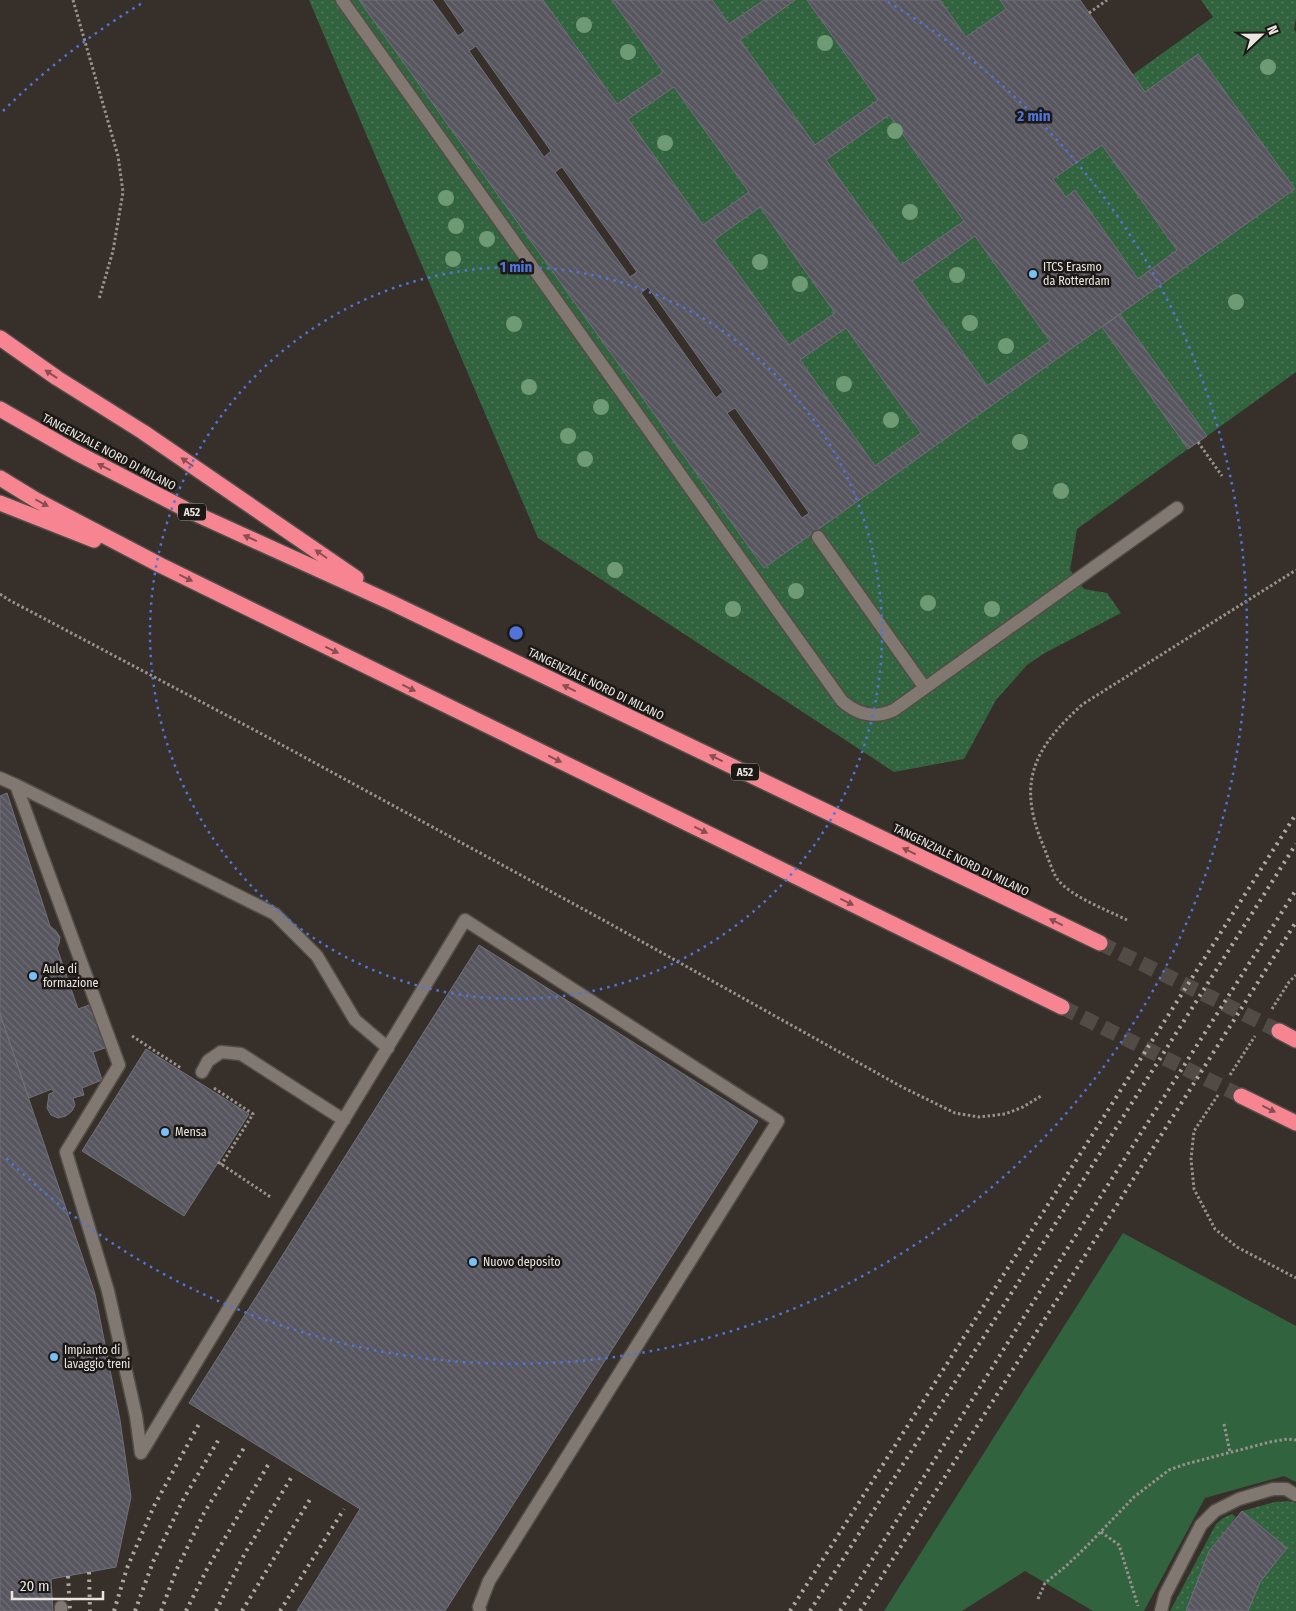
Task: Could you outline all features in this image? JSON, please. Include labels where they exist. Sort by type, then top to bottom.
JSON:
[{"type":"highway","points":[[0,338],[57,378],[143,432],[390,602]]},
{"type":"highway","name":"TANGENZIALE NORD DI MILANO","points":[[0,409],[75,452],[185,509],[390,602],[1100,943]]},
{"type":"highway","points":[[0,478],[36,500],[160,565],[1062,1007]]},
{"type":"highway","points":[[0,503],[160,565]]},
{"type":"highway","points":[[1279,1031],[1296,1040]]},
{"type":"highway","points":[[1241,1096],[1296,1123]]},
{"type":"lane","points":[[342,0],[842,701],[849,708],[858,712],[876,715],[886,714],[894,710],[1177,508]]},
{"type":"lane","points":[[818,538],[925,688]]},
{"type":"lane","points":[[0,778],[275,914],[317,956],[355,1020],[388,1048]]},
{"type":"lane","points":[[16,785],[119,1065],[66,1152],[108,1291],[136,1416],[141,1453],[465,920],[778,1121],[489,1582],[479,1607],[480,1611]]},
{"type":"lane","points":[[202,1072],[208,1062],[221,1052],[241,1054],[344,1120]]},
{"type":"lane","points":[[1161,1611],[1165,1595],[1201,1525],[1215,1510],[1239,1499],[1273,1489],[1286,1489],[1296,1495]]},
{"type":"path","points":[[73,0],[118,156],[122,192],[113,250],[99,299]]},
{"type":"path","points":[[1089,13],[1107,0]]},
{"type":"path","points":[[1198,442],[1222,476]]},
{"type":"path","points":[[1127,920],[1076,895],[1058,879],[1035,825],[1031,792],[1033,773],[1039,754],[1050,737],[1083,704],[1296,570]]},
{"type":"path","points":[[0,594],[260,733],[605,921],[902,1087],[946,1109],[955,1113],[979,1116],[1005,1114],[1023,1107],[1041,1096]]},
{"type":"path","points":[[1268,1016],[1289,982],[1296,975]]},
{"type":"path","points":[[1226,1082],[1258,1032]]},
{"type":"path","points":[[1221,1090],[1194,1131],[1191,1159],[1194,1189],[1215,1229],[1237,1247],[1296,1278]]},
{"type":"path","points":[[218,1162],[290,1209]]},
{"type":"path","points":[[1224,1424],[1230,1452]]},
{"type":"path","points":[[1038,1600],[1045,1583],[1065,1567],[1134,1497],[1169,1470],[1270,1442],[1296,1440]]},
{"type":"path","points":[[1101,1532],[1119,1545],[1140,1611]]},
{"type":"green space","points":[[309,0],[359,0],[764,568],[1102,327],[1188,449],[1077,529],[1070,570],[1084,589],[1107,593],[1121,613],[1043,654],[1027,665],[996,700],[964,759],[894,772],[538,538]]},
{"type":"green space","points":[[543,0],[612,0],[663,72],[617,104]]},
{"type":"green space","points":[[712,0],[764,0],[729,24]]},
{"type":"green space","points":[[795,0],[807,0],[878,100],[815,145],[740,40]]},
{"type":"green space","points":[[940,0],[1000,0],[1006,9],[966,37]]},
{"type":"green space","points":[[1201,0],[1296,0],[1294,29],[1296,32],[1296,372],[1207,436],[1120,314],[1295,189],[1198,54],[1145,92],[1132,75],[1213,17]]},
{"type":"green space","points":[[674,87],[749,192],[703,225],[628,119]]},
{"type":"green space","points":[[889,115],[964,221],[901,265],[826,160]]},
{"type":"green space","points":[[1102,145],[1177,250],[1138,279],[1075,191],[1066,197],[1054,179]]},
{"type":"green space","points":[[760,207],[835,313],[789,345],[714,240]]},
{"type":"green space","points":[[975,236],[1050,341],[987,386],[912,281]]},
{"type":"green space","points":[[846,328],[921,433],[875,466],[800,360]]},
{"type":"green space","points":[[1123,1233],[1296,1326],[1296,1482],[1284,1476],[1205,1498],[1144,1611],[1093,1611],[1025,1571],[962,1611],[884,1611]]},
{"type":"green space","points":[[1288,1501],[1296,1503],[1296,1611],[1248,1611],[1260,1582],[1287,1548],[1242,1511],[1275,1502]]},
{"type":"green space","points":[[1232,1514],[1236,1517],[1209,1551],[1186,1611],[1170,1611],[1216,1524]]},
{"type":"building","points":[[359,0],[432,0],[458,36],[465,31],[444,0],[543,0],[617,104],[663,72],[612,0],[712,0],[729,24],[764,0],[795,0],[740,40],[815,145],[878,100],[807,0],[940,0],[966,37],[1006,9],[1000,0],[1080,0],[1145,92],[1198,54],[1295,189],[764,568]],"holes":[[[476,46],[551,151],[544,157],[469,51]],[[674,87],[749,192],[703,225],[628,119]],[[889,115],[964,221],[901,265],[826,160]],[[1102,145],[1177,250],[1138,279],[1075,190],[1066,197],[1053,179]],[[562,167],[637,272],[630,277],[555,172]],[[760,207],[835,313],[789,345],[714,240]],[[975,236],[1050,341],[987,386],[912,281]],[[648,287],[723,392],[716,398],[641,293]],[[846,328],[921,433],[875,466],[800,360]],[[735,408],[809,513],[802,518],[727,413]]]},
{"type":"building","points":[[1120,314],[1207,436],[1188,449],[1102,327]]},
{"type":"building","name":"Aule di formazione","points":[[7,793],[50,926],[60,937],[57,948],[78,1009],[92,1004],[105,1048],[93,1052],[102,1080],[82,1088],[84,1095],[73,1098],[75,1105],[72,1111],[66,1116],[58,1118],[51,1115],[47,1108],[49,1094],[54,1092],[52,1089],[29,1098],[0,1014],[0,796]]},
{"type":"building","name":"Nuovo deposito","points":[[479,945],[758,1121],[445,1611],[297,1611],[360,1509],[189,1403]]},
{"type":"building","name":"Impianto di lavaggio treni","points":[[0,1014],[95,1294],[120,1420],[131,1497],[116,1567],[51,1579],[53,1611],[0,1611]]},
{"type":"building","name":"Mensa","points":[[146,1049],[249,1114],[184,1216],[82,1151]]},
{"type":"building","points":[[1242,1511],[1287,1548],[1260,1582],[1248,1611],[1186,1611],[1209,1551]]},
{"type":"tunnel","points":[[1100,943],[1279,1031]]},
{"type":"tunnel","points":[[1062,1007],[1241,1096]]},
{"type":"railway","points":[[790,1611],[1296,814]]},
{"type":"railway","points":[[810,1611],[1296,844]]},
{"type":"railway","points":[[840,1611],[1032,1304],[1296,890]]},
{"type":"railway","points":[[860,1611],[1296,922]]},
{"type":"railway","points":[[114,1611],[127,1568],[154,1506],[199,1424]]},
{"type":"railway","points":[[135,1611],[153,1562],[184,1498],[219,1439]]},
{"type":"railway","points":[[161,1611],[176,1571],[204,1513],[244,1448]]},
{"type":"railway","points":[[186,1611],[208,1567],[268,1465]]},
{"type":"railway","points":[[216,1611],[245,1553],[291,1478]]},
{"type":"railway","points":[[242,1611],[312,1496]]},
{"type":"railway","points":[[280,1611],[344,1509]]},
{"type":"railway","points":[[89,1572],[90,1611]]},
{"type":"railway","points":[[68,1576],[70,1611]]},
{"type":"place","name":"ITCS Erasmo da Rotterdam","points":[[1033,274]]},
{"type":"place","name":"Aule di formazione","points":[[33,976]]},
{"type":"place","name":"Mensa","points":[[165,1132]]},
{"type":"place","name":"Nuovo deposito","points":[[473,1262]]},
{"type":"place","name":"Impianto di lavaggio treni","points":[[54,1357]]}]
